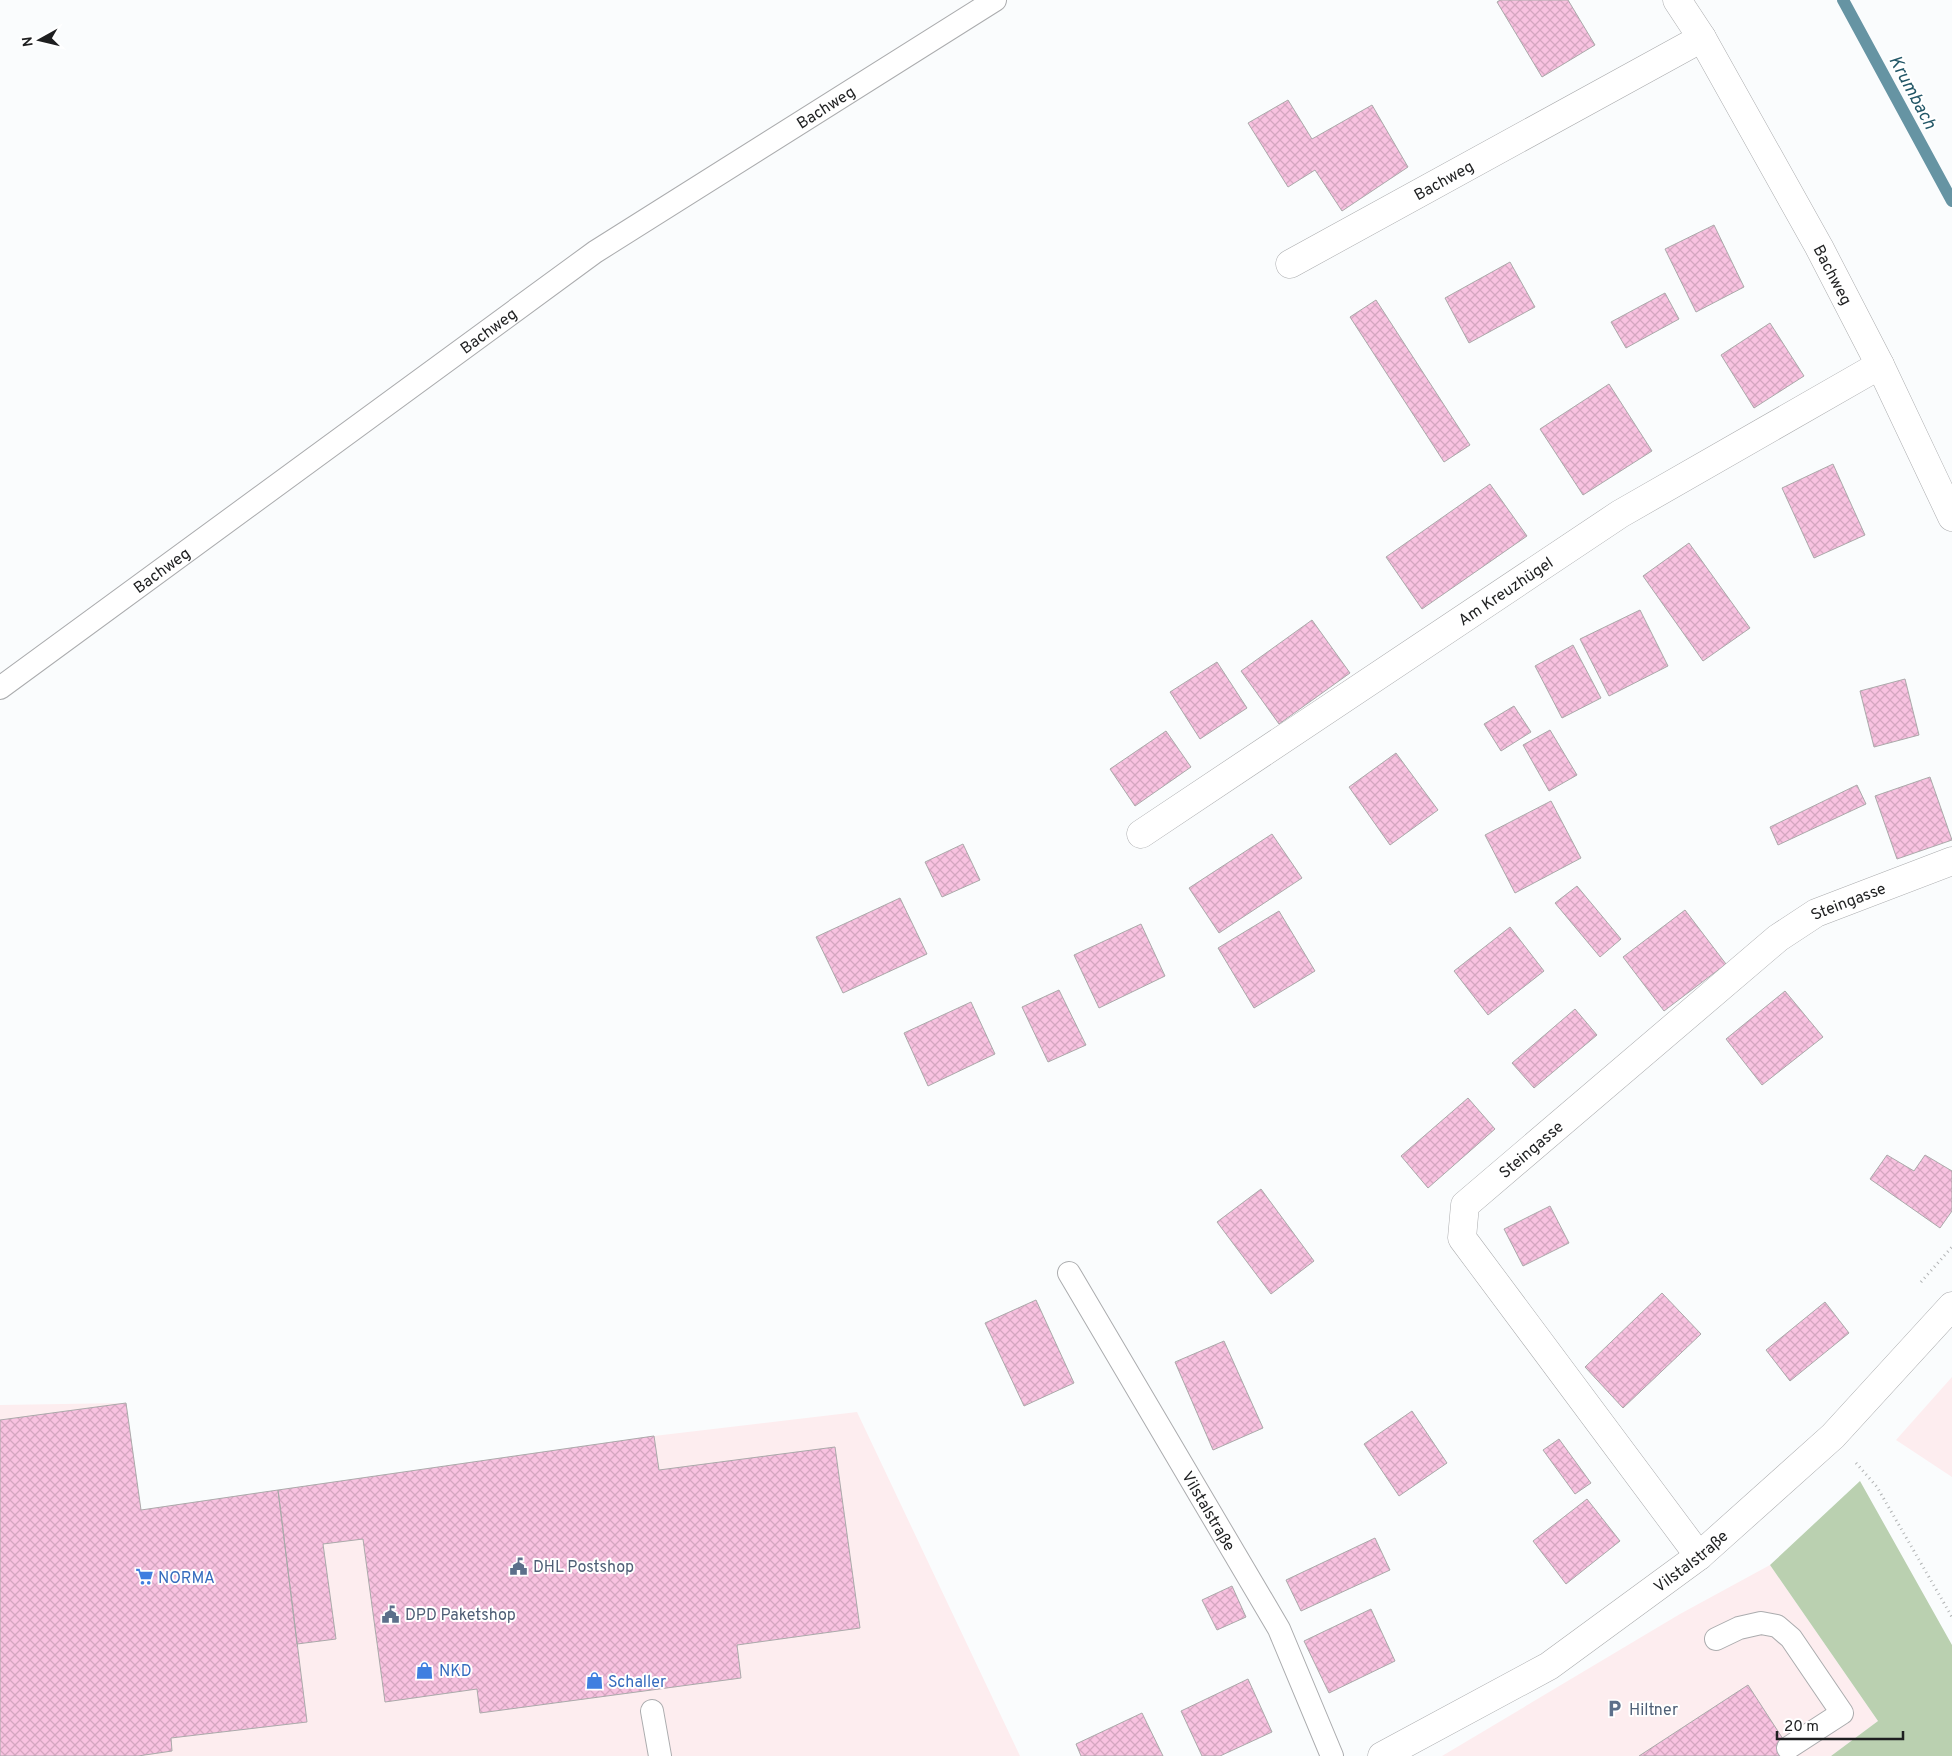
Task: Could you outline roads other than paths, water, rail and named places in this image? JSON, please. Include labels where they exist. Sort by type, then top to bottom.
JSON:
[{"type":"street","name":"Bachweg","points":[[1677,0],[1702,38],[1819,247],[1880,365],[1952,518]]},
{"type":"street","name":"Bachweg","points":[[1290,264],[1702,38]]},
{"type":"street","name":"Am Kreuzhügel","points":[[1141,834],[1620,514],[1880,365]]},
{"type":"street","name":"Steingasse","points":[[1699,1556],[1462,1238],[1465,1205],[1778,938],[1816,913],[1952,861]]},
{"type":"street","name":"Vilstalstraße","points":[[1382,1756],[1549,1666],[1699,1556],[1833,1436],[1952,1306]]},
{"type":"lane","name":"Bachweg","points":[[0,688],[595,252],[995,0]]},
{"type":"lane","name":"Vilstalstraße","points":[[1069,1273],[1279,1629],[1332,1756]]},
{"type":"lane","points":[[1716,1638],[1739,1628],[1761,1623],[1777,1626],[1791,1638],[1842,1713],[1788,1748]]},
{"type":"lane","points":[[652,1711],[660,1756]]},
{"type":"waterway","name":"Krumbach","points":[[1843,0],[1952,201]]},
{"type":"place","name":"DHL Postshop","points":[[519,1566]]},
{"type":"place","name":"NORMA","points":[[144,1577]]},
{"type":"place","name":"DPD Paketshop","points":[[391,1614]]},
{"type":"place","name":"NKD","points":[[425,1670]]},
{"type":"place","name":"Schaller","points":[[594,1681]]},
{"type":"place","name":"Hiltner","points":[[1615,1709]]}]
